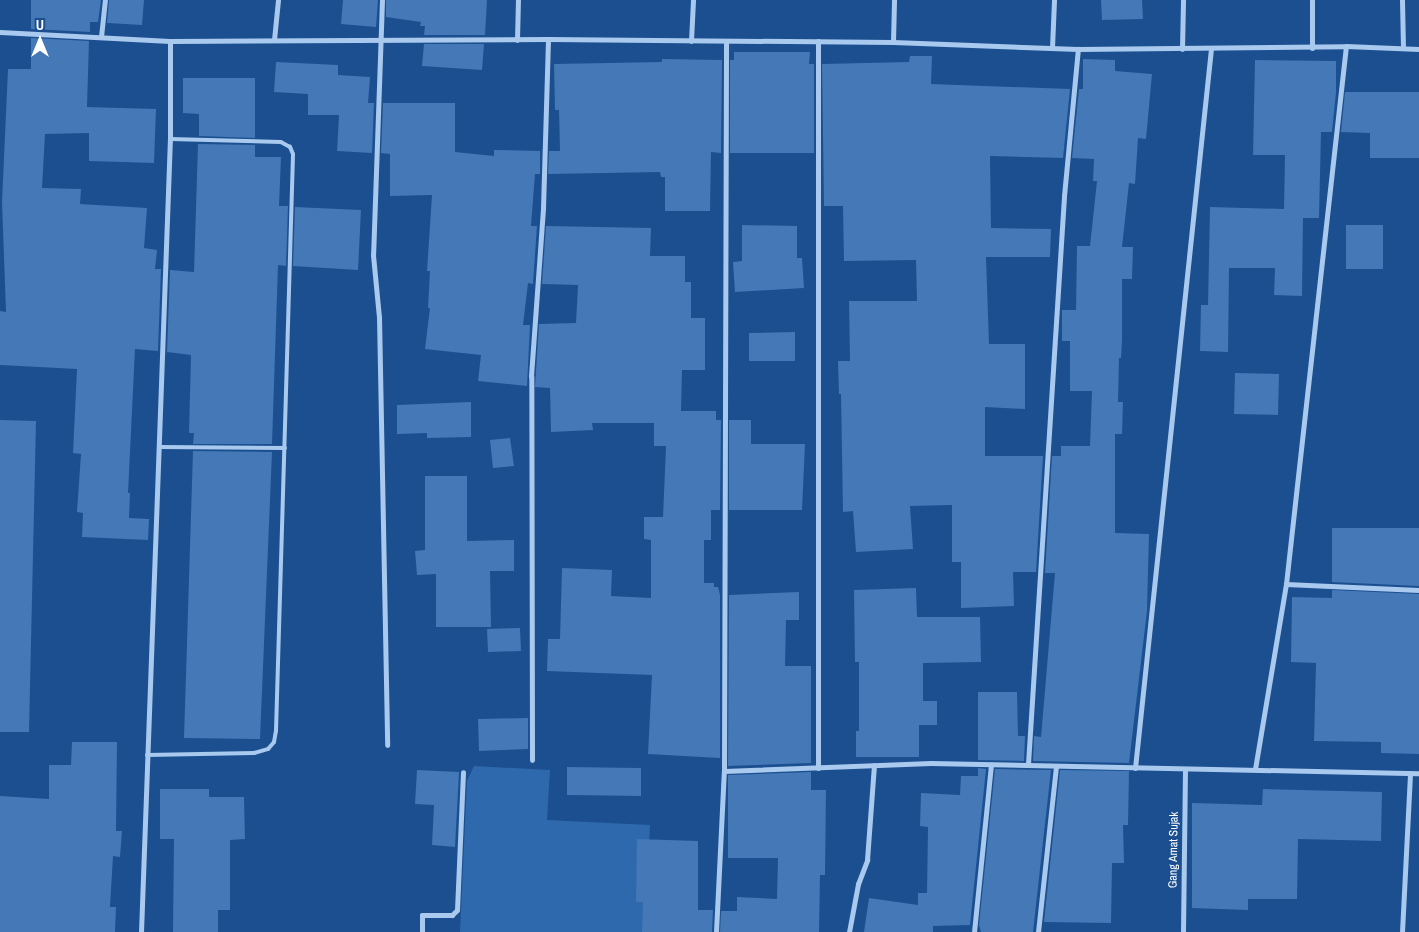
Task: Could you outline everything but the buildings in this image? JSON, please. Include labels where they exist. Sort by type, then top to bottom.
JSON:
[{"type":"street","points":[[101,37],[105,0]]},
{"type":"street","points":[[274,40],[278,0]]},
{"type":"street","points":[[382,0],[373,255],[379,317],[387,745]]},
{"type":"street","points":[[517,40],[518,0]]},
{"type":"street","points":[[691,41],[693,0]]},
{"type":"street","points":[[893,42],[894,0]]},
{"type":"street","points":[[1052,48],[1054,0]]},
{"type":"street","points":[[1182,49],[1183,0]]},
{"type":"street","points":[[1312,0],[1312,48]]},
{"type":"street","points":[[1402,0],[1403,48]]},
{"type":"street","points":[[0,32],[170,41],[548,39],[893,42],[1078,49],[1312,48],[1346,46],[1419,49]]},
{"type":"street","points":[[532,760],[531,376],[543,208],[548,39]]},
{"type":"street","points":[[141,932],[146,754],[160,447],[170,139],[170,41]]},
{"type":"street","points":[[818,41],[818,768]]},
{"type":"street","points":[[716,932],[724,771],[726,42]]},
{"type":"street","points":[[1255,769],[1286,584],[1346,46]]},
{"type":"street","points":[[1028,764],[1064,196],[1078,49]]},
{"type":"street","points":[[1134,768],[1211,49]]},
{"type":"street","points":[[1286,584],[1419,590]]},
{"type":"street","points":[[724,771],[874,766],[1028,764],[1134,768],[1419,773]]},
{"type":"street","points":[[974,932],[991,765]]},
{"type":"street","points":[[849,932],[858,884],[867,860],[874,766]]},
{"type":"street","points":[[1038,932],[1056,766]]},
{"type":"street","name":"Gang Amat Sujak","points":[[1183,932],[1185,769]]},
{"type":"street","points":[[422,932],[422,915],[452,915],[458,910],[463,772]]},
{"type":"street","points":[[1402,932],[1410,773]]},
{"type":"lane","points":[[146,754],[254,753],[268,749],[274,742],[277,721],[293,154],[290,147],[282,142],[170,139]]},
{"type":"lane","points":[[160,447],[285,448]]},
{"type":"shaded area","points":[[474,766],[550,770],[547,820],[650,825],[645,932],[460,932],[467,781]]}]
